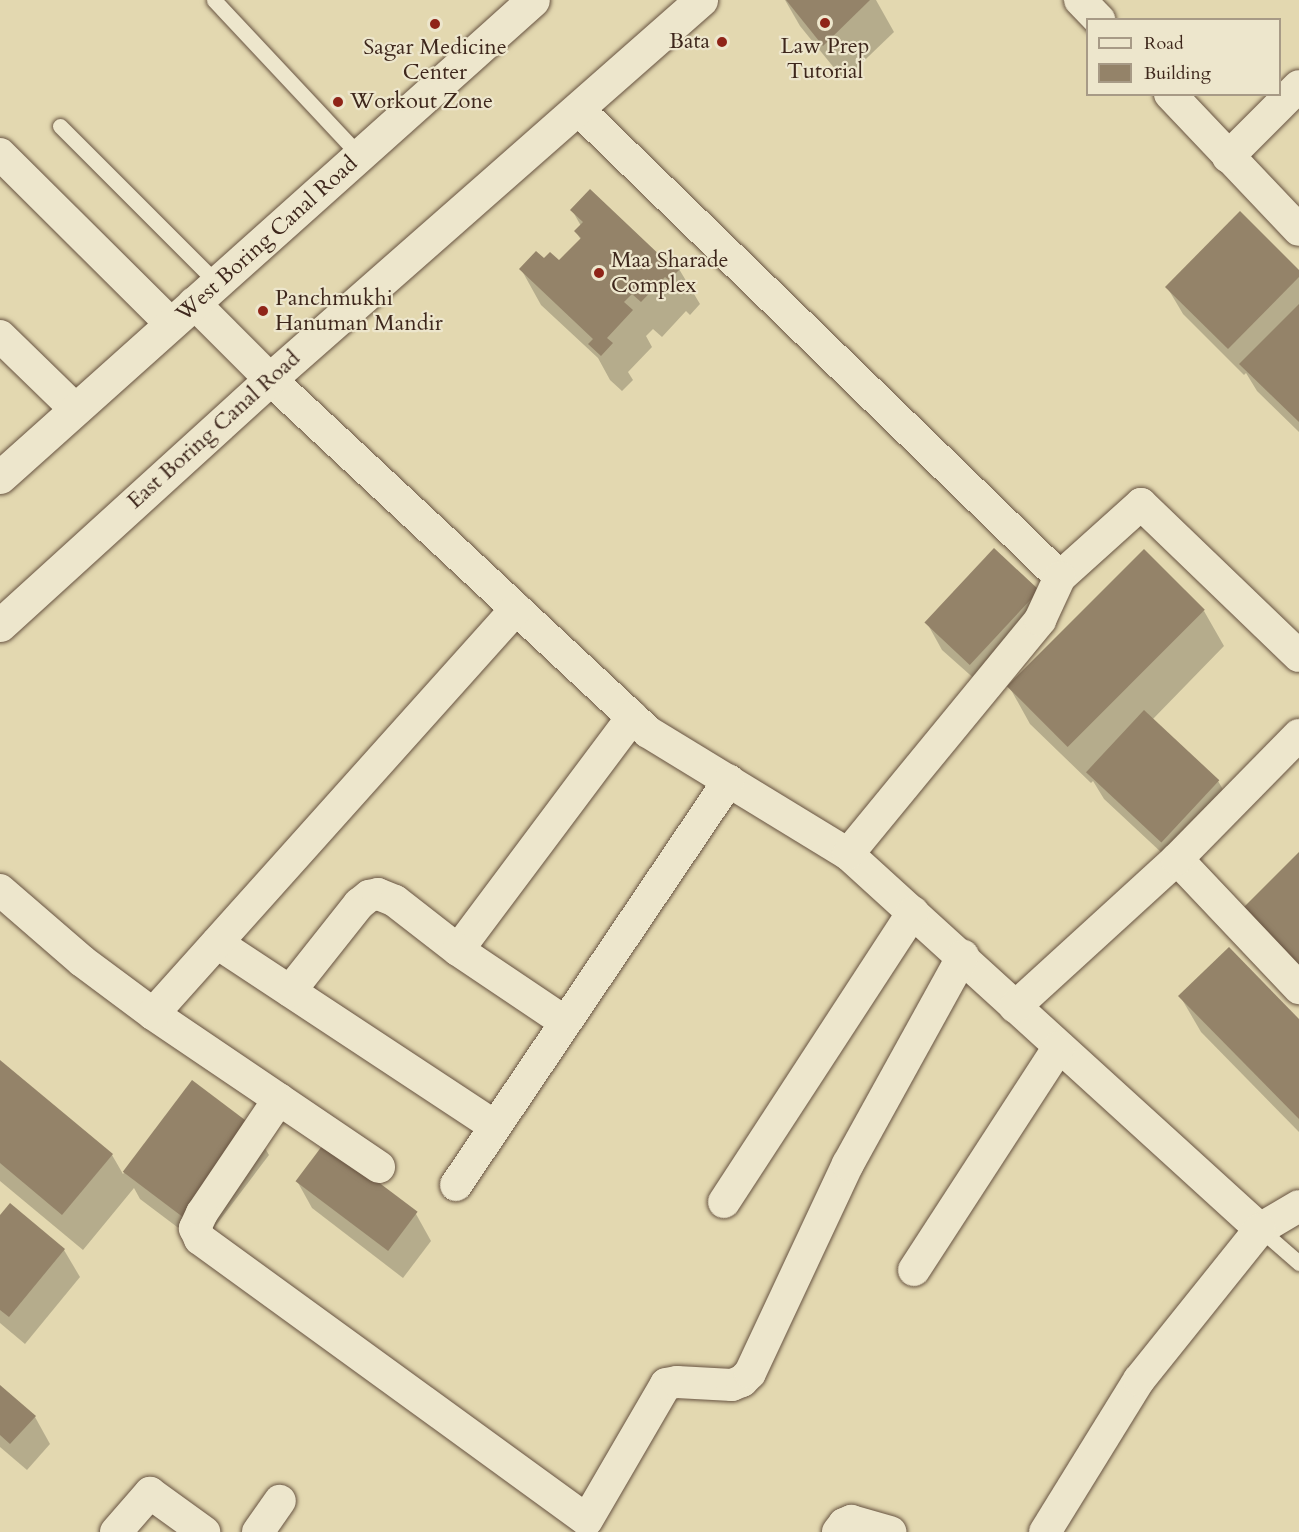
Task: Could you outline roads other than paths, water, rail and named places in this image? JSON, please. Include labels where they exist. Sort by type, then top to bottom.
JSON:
[{"type":"main road","name":"West Boring Canal Road","points":[[0,477],[533,0]]},
{"type":"main road","name":"East Boring Canal Road","points":[[0,625],[270,379],[701,0]]},
{"type":"street","points":[[1080,0],[1096,18]]},
{"type":"street","points":[[1228,157],[1299,86]]},
{"type":"street","points":[[1172,96],[1299,230]]},
{"type":"street","points":[[578,109],[1060,577]]},
{"type":"street","points":[[0,154],[194,304],[270,379],[648,732],[848,854],[963,956],[1015,1007],[1260,1229]]},
{"type":"street","points":[[0,336],[76,410]]},
{"type":"street","points":[[848,854],[1040,620],[1060,577],[1141,504],[1299,656]]},
{"type":"street","points":[[153,1014],[516,609]]},
{"type":"street","points":[[458,950],[632,717]]},
{"type":"street","points":[[1015,1007],[1177,860],[1299,735]]},
{"type":"street","points":[[456,1185],[729,780]]},
{"type":"street","points":[[1177,860],[1299,987]]},
{"type":"street","points":[[0,890],[82,961],[153,1014],[379,1167]]},
{"type":"street","points":[[290,991],[359,904],[369,896],[378,894],[395,901],[458,950],[566,1022]]},
{"type":"street","points":[[724,1202],[913,912]]},
{"type":"street","points":[[217,943],[495,1126]]},
{"type":"street","points":[[279,1099],[202,1213],[195,1228],[200,1239],[587,1520],[666,1384],[671,1382],[732,1385],[742,1381],[750,1373],[848,1164],[963,956]]},
{"type":"street","points":[[914,1270],[1059,1047]]},
{"type":"street","points":[[1045,1532],[1138,1380],[1260,1229],[1299,1206]]},
{"type":"street","points":[[116,1532],[150,1493],[204,1532]]},
{"type":"street","points":[[258,1532],[280,1501]]},
{"type":"street","points":[[838,1532],[844,1524],[851,1521],[890,1532]]},
{"type":"lane","points":[[214,0],[360,156]]},
{"type":"lane","points":[[60,126],[194,304]]},
{"type":"lane","points":[[1260,1229],[1299,1263]]},
{"type":"place","name":"Law Prep Tutorial","points":[[825,23]]},
{"type":"place","name":"Sagar Medicine Center","points":[[435,24]]},
{"type":"place","name":"Bata","points":[[722,42]]},
{"type":"place","name":"Workout Zone","points":[[338,102]]},
{"type":"place","name":"Maa Sharade Complex","points":[[599,273]]},
{"type":"place","name":"Panchmukhi Hanuman Mandir","points":[[263,311]]}]
